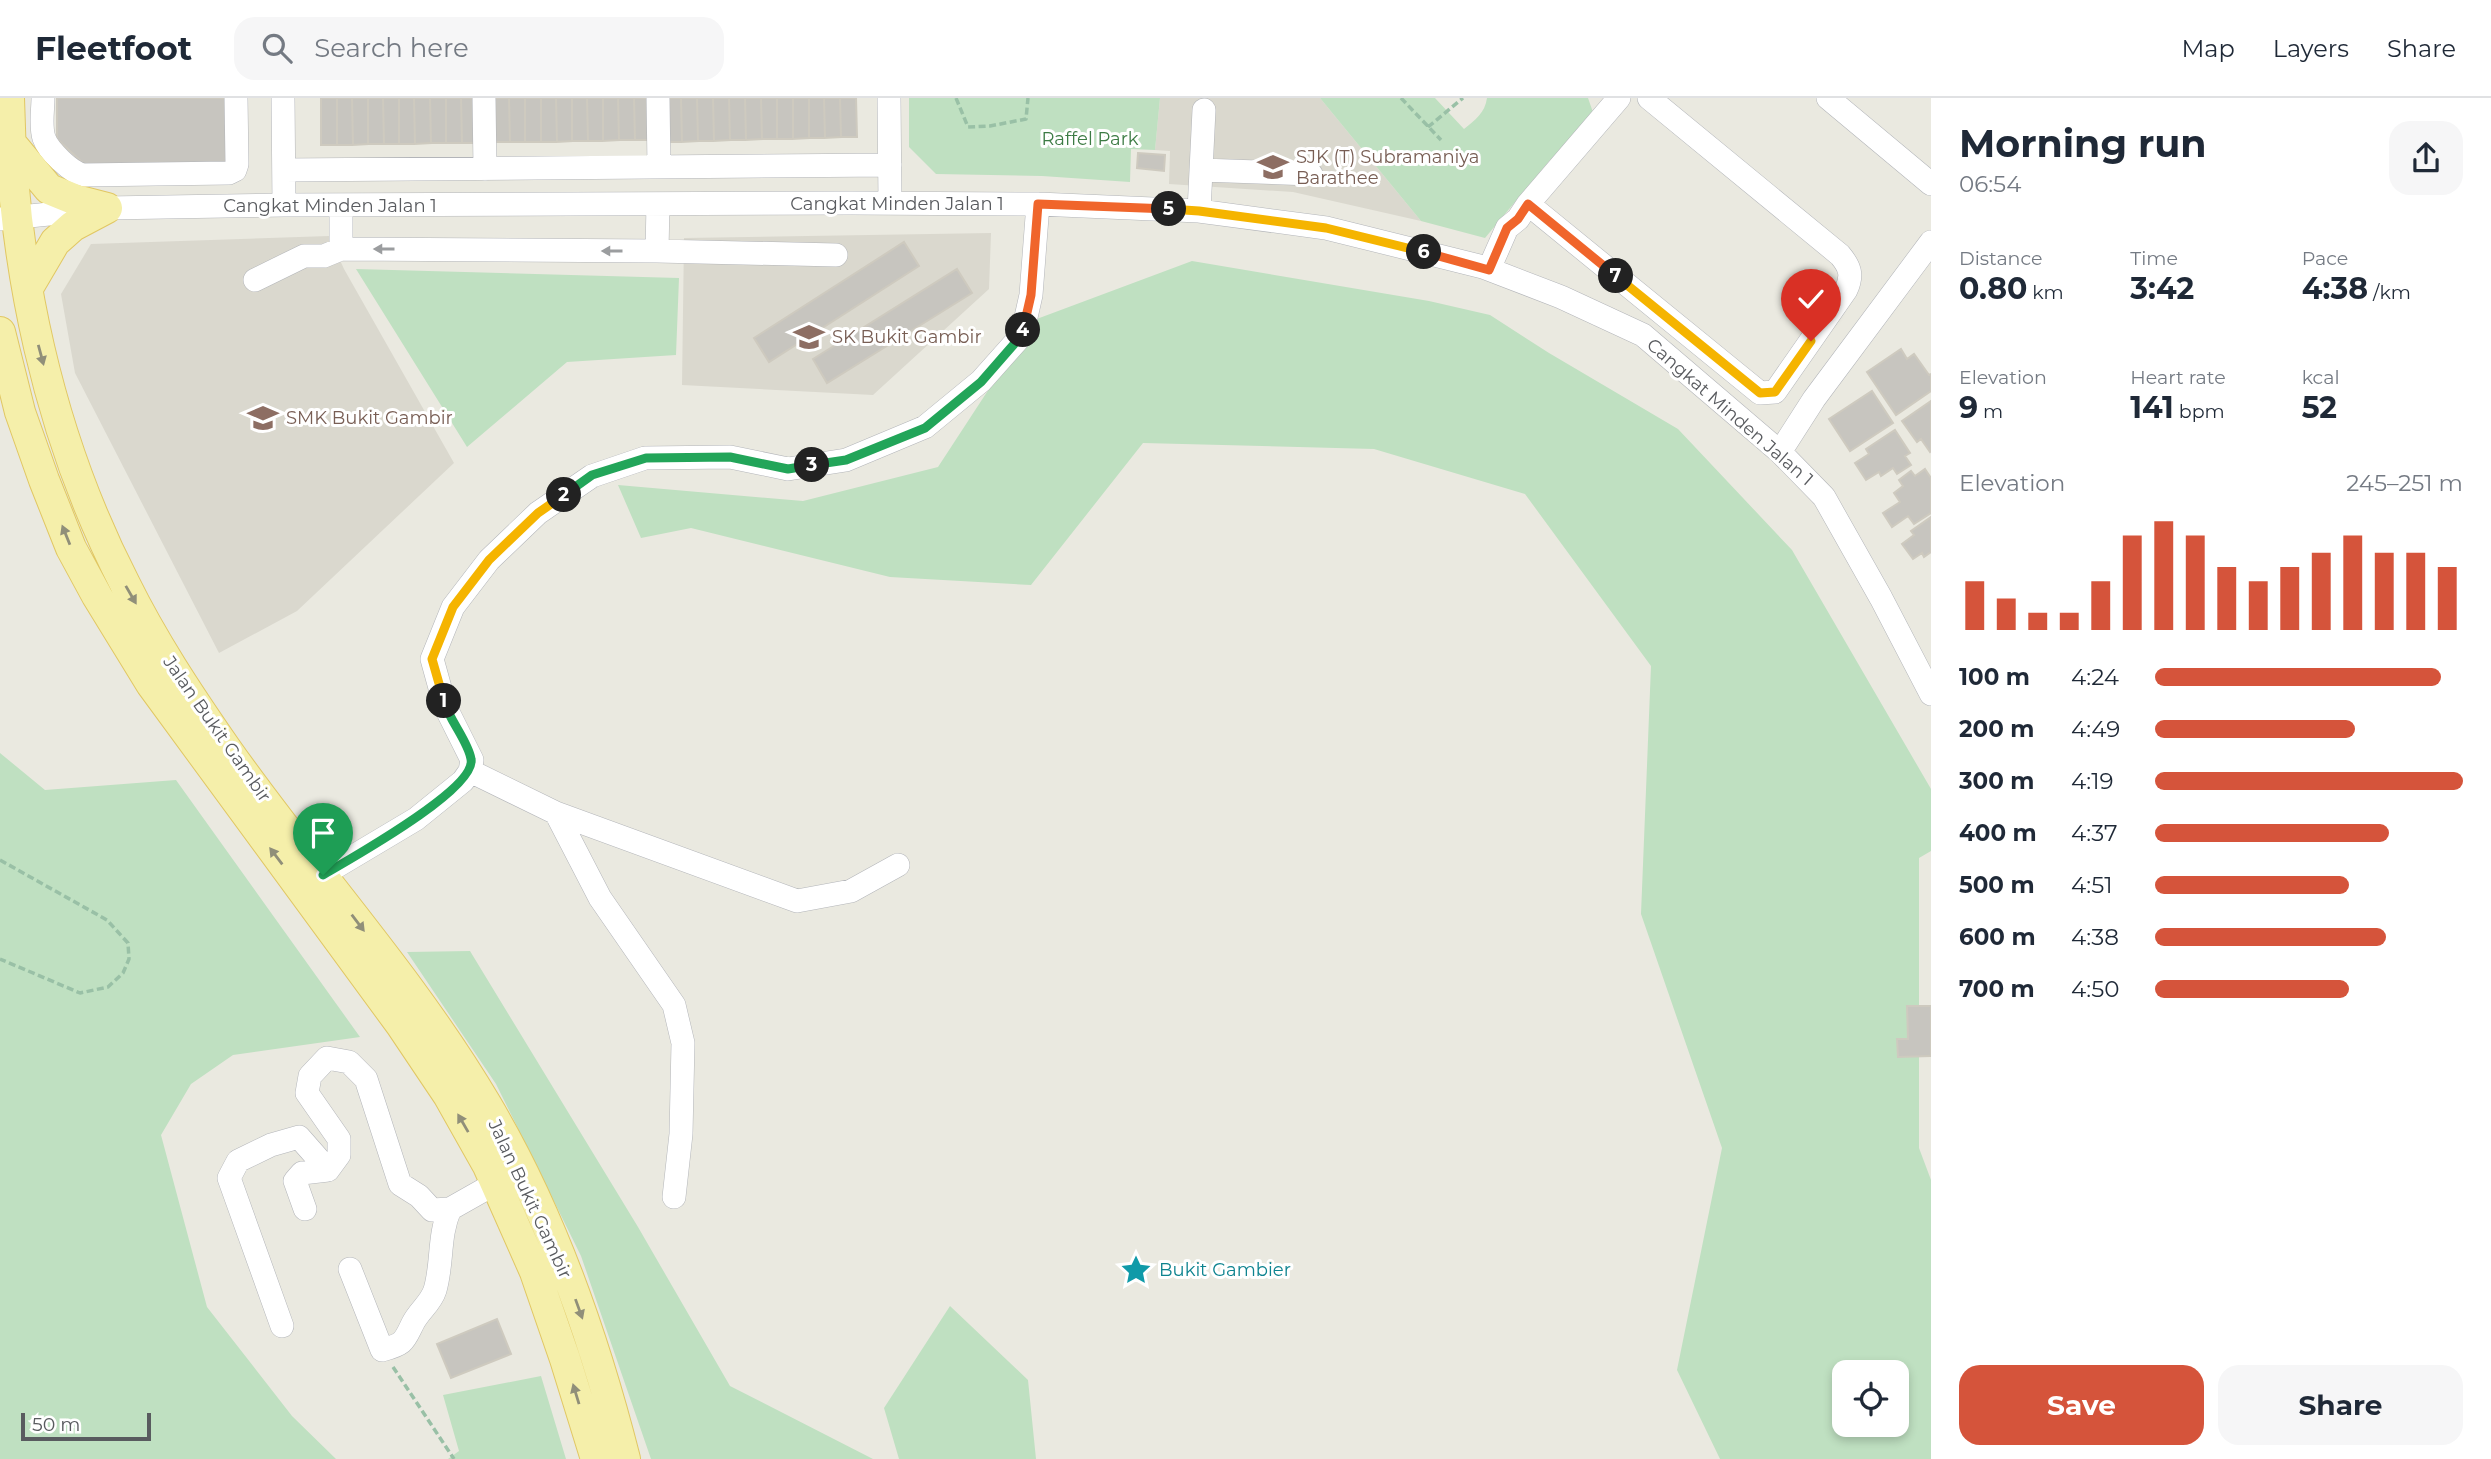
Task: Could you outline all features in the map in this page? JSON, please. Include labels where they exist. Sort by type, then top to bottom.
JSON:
[{"type":"main road","name":"Jalan Bukit Gambir","points":[[9,98],[8,218],[66,443],[85,498],[124,584],[164,654],[226,748],[433,1023],[486,1105],[521,1169],[564,1269],[581,1314],[625,1459]]},
{"type":"main road","points":[[10,142],[49,188],[76,200],[107,208]]},
{"type":"main road","points":[[28,288],[55,242],[73,226],[107,208]]},
{"type":"main road","name":"Jalan Bukit Gambir","points":[[1,346],[44,480],[71,548],[97,596],[151,684],[401,1025],[448,1095],[496,1182],[534,1272],[596,1459]]},
{"type":"street","points":[[43,98],[43,137],[70,169],[84,175],[229,173],[235,170],[236,98]]},
{"type":"street","points":[[283,98],[284,205]]},
{"type":"street","points":[[484,98],[485,169]]},
{"type":"street","points":[[658,98],[659,167]]},
{"type":"street","points":[[889,98],[890,203]]},
{"type":"street","points":[[1495,272],[1507,228],[1619,98]]},
{"type":"street","points":[[1523,212],[1760,393],[1775,392],[1846,290],[1851,274],[1847,264],[1840,255],[1649,98]]},
{"type":"street","points":[[1828,98],[1931,184]]},
{"type":"street","points":[[1199,211],[1204,110]]},
{"type":"street","name":"Cangkat Minden Jalan 1","points":[[284,170],[890,165]]},
{"type":"street","points":[[1201,170],[1311,174]]},
{"type":"street","points":[[657,251],[658,204]]},
{"type":"street","points":[[323,875],[416,818],[463,781],[470,772],[472,760],[445,706],[432,659],[453,607],[489,560],[538,513],[592,475],[646,458],[730,457],[788,469],[846,460],[925,428],[981,382],[1022,335],[1031,295],[1038,204]]},
{"type":"street","name":"Cangkat Minden Jalan 1","points":[[8,218],[107,208],[284,205],[1038,204],[1199,211],[1326,228],[1495,272],[1561,297],[1643,335],[1780,453],[1824,497],[1858,555],[1931,694]]},
{"type":"street","points":[[341,205],[341,249]]},
{"type":"street","points":[[1780,453],[1814,399],[1931,242]]},
{"type":"street","points":[[255,280],[304,256],[324,256],[341,249],[836,255]]},
{"type":"street","points":[[470,772],[556,813],[797,901],[851,891],[898,865]]},
{"type":"street","points":[[556,813],[600,898],[674,1004],[683,1043],[681,1134],[674,1197]]},
{"type":"street","points":[[305,1209],[295,1181],[302,1173],[328,1170],[339,1155],[339,1139],[307,1093],[310,1076],[327,1058],[349,1062],[366,1079],[400,1184],[419,1196],[432,1210],[450,1209],[496,1182]]},
{"type":"street","points":[[282,1326],[229,1178],[238,1161],[271,1145],[299,1137],[328,1170]]},
{"type":"street","points":[[350,1269],[382,1350],[394,1347],[408,1338],[413,1323],[435,1290],[440,1238],[450,1209]]},
{"type":"path","points":[[956,98],[968,127],[990,127],[1026,119],[1028,98]]},
{"type":"path","points":[[1401,98],[1441,140]]},
{"type":"path","points":[[1428,127],[1463,98]]},
{"type":"path","points":[[0,860],[107,920],[128,943],[129,959],[123,973],[108,987],[80,993],[0,959]]},
{"type":"path","points":[[382,1350],[454,1459]]},
{"type":"shaded area","name":"SJK (T) Subramaniya Barathee","points":[[1160,98],[1320,98],[1421,221],[1293,192],[1169,184],[1170,151],[1155,150]]},
{"type":"shaded area","name":"SK Bukit Gambir","points":[[991,233],[989,289],[873,395],[682,385],[684,238]]},
{"type":"shaded area","name":"SMK Bukit Gambir","points":[[329,236],[344,269],[454,463],[297,611],[219,653],[75,373],[61,294],[91,244]]},
{"type":"green space","name":"Raffel Park","points":[[909,98],[1160,98],[1155,150],[1131,149],[1130,182],[1042,176],[936,174],[909,147]]},
{"type":"green space","points":[[1320,98],[1435,98],[1464,129],[1482,112],[1487,98],[1588,98],[1595,118],[1550,160],[1485,238],[1421,221]]},
{"type":"green space","points":[[1192,261],[1429,301],[1490,315],[1678,429],[1792,550],[1931,789],[1931,851],[1919,858],[1919,1148],[1931,1180],[1931,1459],[1720,1459],[1677,1370],[1722,1148],[1641,914],[1651,666],[1525,494],[1374,449],[1143,443],[1031,585],[890,577],[691,528],[641,538],[618,485],[803,501],[938,467],[1034,320]]},
{"type":"green space","points":[[356,269],[679,278],[676,355],[567,362],[467,447]]},
{"type":"green space","points":[[0,753],[45,790],[176,780],[360,1037],[233,1055],[191,1084],[161,1135],[207,1307],[292,1416],[336,1459],[0,1459]]},
{"type":"green space","points":[[470,951],[638,1227],[730,1386],[873,1459],[651,1459],[581,1256],[496,1084],[407,952]]},
{"type":"green space","points":[[950,1306],[1028,1380],[1036,1459],[899,1459],[884,1408]]},
{"type":"green space","points":[[541,1376],[566,1459],[448,1459],[459,1451],[443,1395]]},
{"type":"building","points":[[57,98],[227,98],[227,164],[85,165],[57,139]]},
{"type":"building","points":[[321,98],[337,98],[337,145],[321,145]]},
{"type":"building","points":[[337,98],[352,98],[353,145],[337,145]]},
{"type":"building","points":[[352,98],[368,98],[368,144],[353,145]]},
{"type":"building","points":[[368,98],[383,98],[384,144],[368,144]]},
{"type":"building","points":[[383,98],[399,98],[399,144],[384,144]]},
{"type":"building","points":[[399,98],[414,98],[415,144],[399,144]]},
{"type":"building","points":[[414,98],[430,98],[431,143],[415,144]]},
{"type":"building","points":[[430,98],[446,98],[446,143],[431,143]]},
{"type":"building","points":[[446,98],[461,98],[462,143],[446,143]]},
{"type":"building","points":[[461,98],[477,98],[477,143],[462,143]]},
{"type":"building","points":[[494,98],[509,98],[510,142],[494,142]]},
{"type":"building","points":[[509,98],[525,98],[525,142],[510,142]]},
{"type":"building","points":[[525,98],[541,98],[541,142],[525,142]]},
{"type":"building","points":[[541,98],[556,98],[557,142],[541,142]]},
{"type":"building","points":[[556,98],[572,98],[572,141],[557,142]]},
{"type":"building","points":[[572,98],[587,98],[588,141],[572,141]]},
{"type":"building","points":[[587,98],[603,98],[603,141],[588,141]]},
{"type":"building","points":[[603,98],[618,98],[619,140],[603,141]]},
{"type":"building","points":[[618,98],[634,98],[635,140],[619,140]]},
{"type":"building","points":[[634,98],[650,98],[650,140],[635,140]]},
{"type":"building","points":[[665,98],[681,98],[682,142],[666,142]]},
{"type":"building","points":[[681,98],[697,98],[698,141],[682,142]]},
{"type":"building","points":[[697,98],[713,98],[714,141],[698,141]]},
{"type":"building","points":[[713,98],[729,98],[730,140],[714,141]]},
{"type":"building","points":[[729,98],[745,98],[746,140],[730,140]]},
{"type":"building","points":[[745,98],[761,98],[762,139],[746,140]]},
{"type":"building","points":[[761,98],[777,98],[777,139],[762,139]]},
{"type":"building","points":[[777,98],[793,98],[793,139],[777,139]]},
{"type":"building","points":[[793,98],[809,98],[809,138],[793,139]]},
{"type":"building","points":[[809,98],[824,98],[825,138],[809,138]]},
{"type":"building","points":[[824,98],[840,98],[841,137],[825,138]]},
{"type":"building","points":[[840,98],[856,98],[857,137],[841,137]]},
{"type":"building","points":[[1138,153],[1165,155],[1164,171],[1137,168]]},
{"type":"building","points":[[904,242],[919,266],[769,362],[754,338]]},
{"type":"building","points":[[957,269],[972,293],[827,383],[813,359]]},
{"type":"building","points":[[1901,349],[1907,359],[1914,354],[1929,375],[1931,374],[1931,391],[1896,415],[1867,372]]},
{"type":"building","points":[[1872,391],[1893,423],[1850,451],[1829,419]]},
{"type":"building","points":[[1931,401],[1930,452],[1921,439],[1917,442],[1902,421]]},
{"type":"building","points":[[1895,430],[1910,453],[1905,456],[1911,465],[1897,474],[1893,468],[1881,476],[1879,472],[1866,480],[1855,463],[1869,454],[1866,449]]},
{"type":"building","points":[[1925,469],[1931,478],[1931,513],[1914,524],[1908,516],[1892,527],[1883,513],[1900,502],[1894,493],[1903,486],[1899,480],[1911,471],[1915,476]]},
{"type":"building","points":[[1931,517],[1931,552],[1924,557],[1922,553],[1913,559],[1902,544],[1914,535],[1911,531]]},
{"type":"building","points":[[1907,1006],[1931,1006],[1931,1056],[1898,1057],[1897,1039],[1908,1039]]},
{"type":"building","points":[[497,1319],[511,1354],[451,1378],[437,1344]]},
{"type":"place","name":"SJK (T) Subramaniya Barathee","points":[[1273,167]]},
{"type":"place","name":"SK Bukit Gambir","points":[[809,337]]},
{"type":"place","name":"SMK Bukit Gambir","points":[[263,418]]},
{"type":"place","name":"Bukit Gambier","points":[[1136,1270]]},
{"type":"route","points":[[323,875],[416,818],[463,781],[470,772],[472,760],[445,706],[432,659],[453,607],[489,560],[538,513],[592,475],[646,458],[730,457],[788,469],[846,460],[925,428],[981,382],[1022,335],[1031,295],[1038,204],[1199,211],[1326,228],[1489,270],[1507,228],[1518,219],[1528,204],[1760,393],[1775,392],[1811,341]]}]
